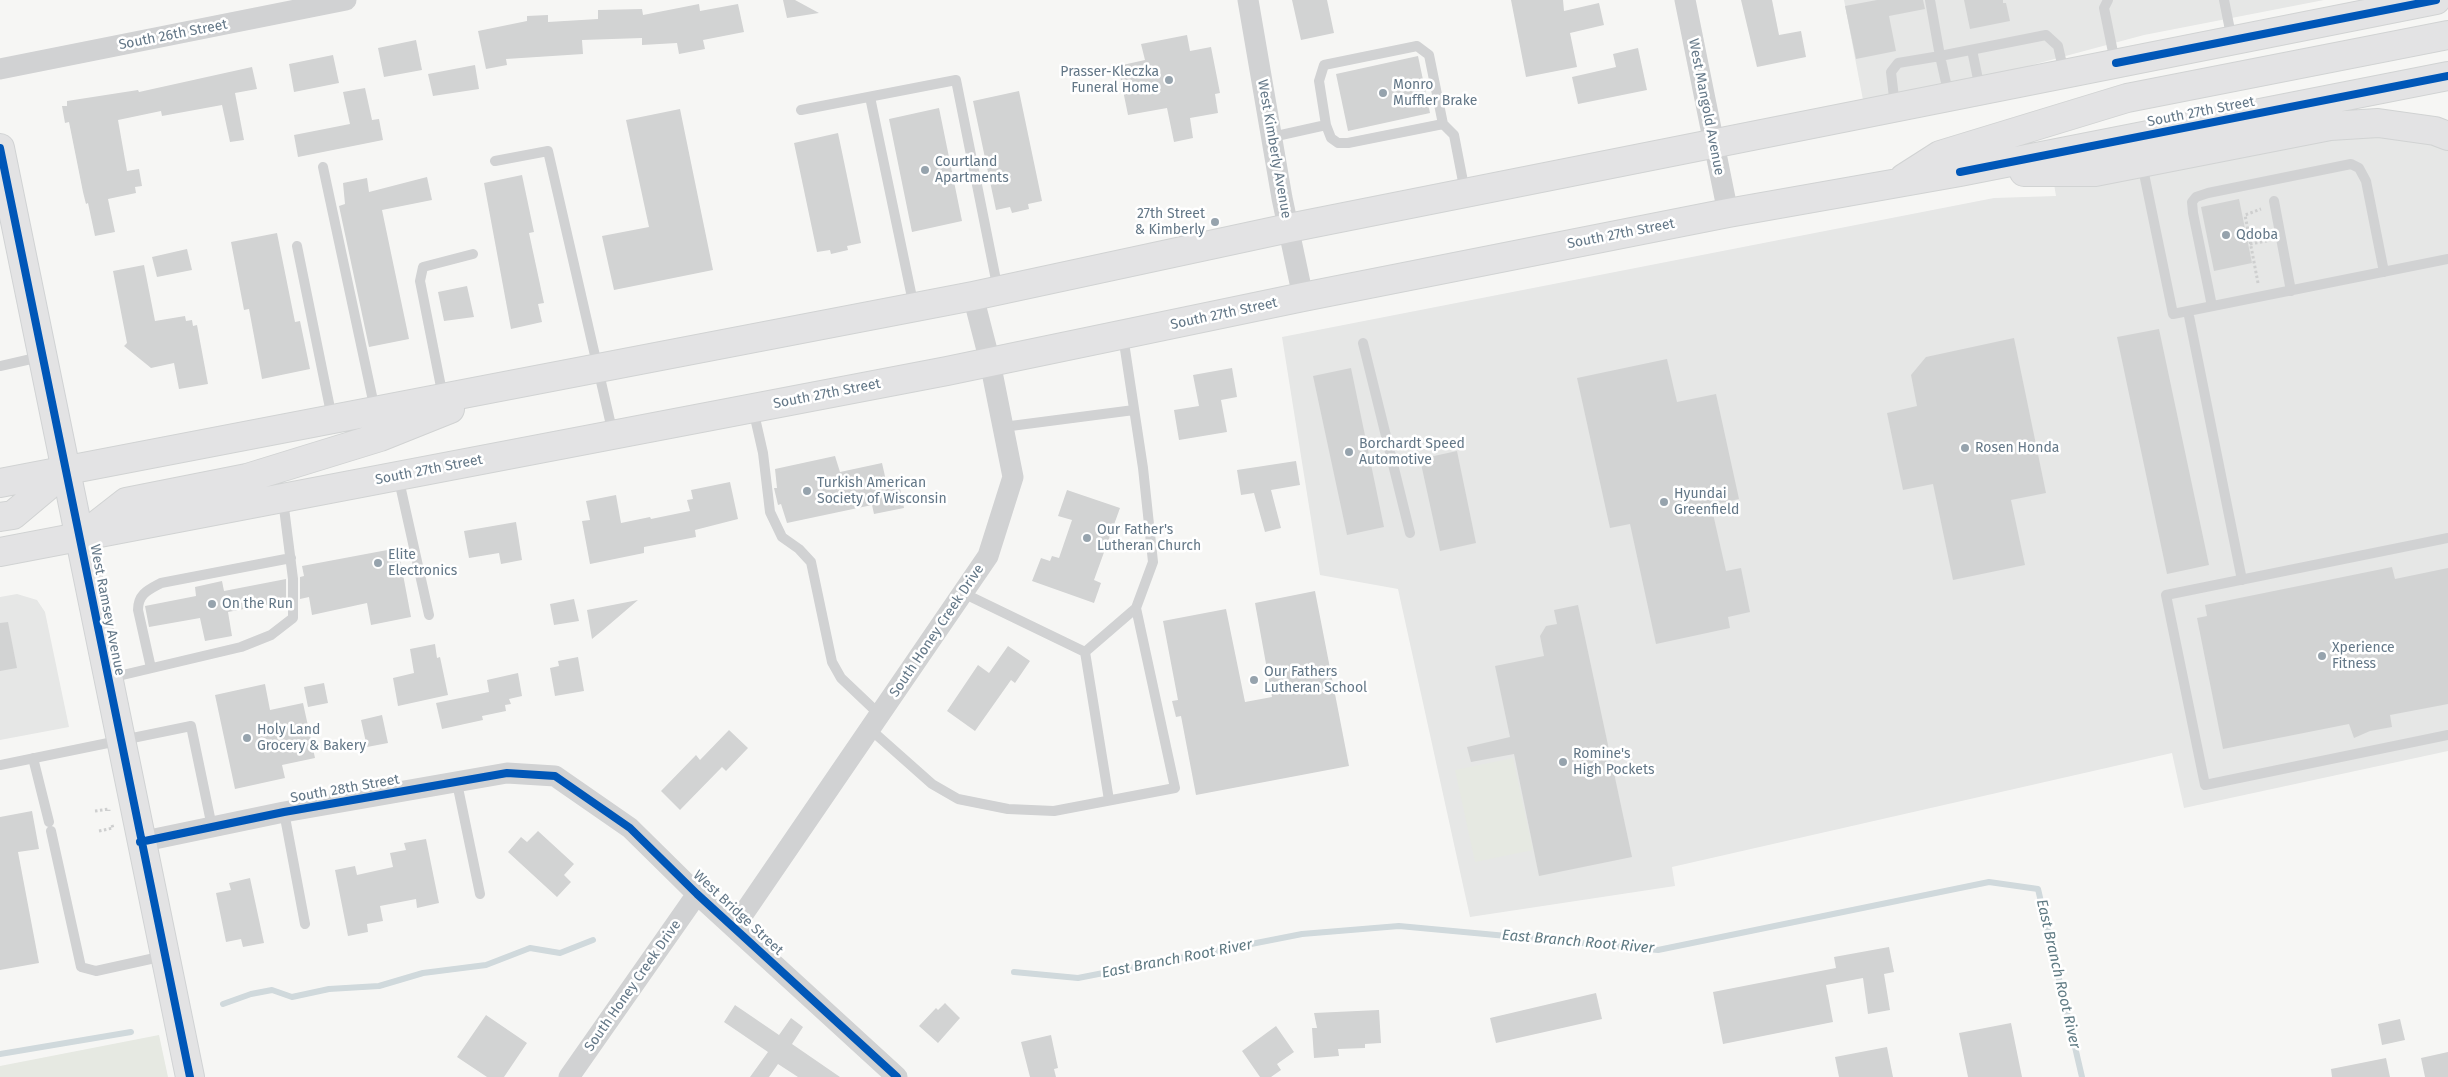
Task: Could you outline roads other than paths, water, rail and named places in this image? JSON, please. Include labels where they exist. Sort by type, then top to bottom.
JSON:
[{"type":"main road","points":[[0,483],[375,411],[444,404],[512,385],[986,293],[1289,228],[2116,64],[2232,40],[2372,7],[2436,0]]},
{"type":"main road","points":[[1894,184],[1940,155],[2127,98],[2448,35]]},
{"type":"main road","name":"South 27th Street","points":[[0,552],[990,362],[1303,297],[1728,213],[1960,172],[2095,172],[2139,150],[2448,76]]},
{"type":"main road","points":[[2139,150],[2330,126],[2378,123],[2435,131],[2448,136]]},
{"type":"main road","name":"West Ramsey Avenue","points":[[0,148],[140,842],[190,1077]]},
{"type":"main road","points":[[80,538],[126,502],[247,478],[380,436],[444,404]]},
{"type":"main road","points":[[0,517],[13,515],[66,470]]},
{"type":"street","name":"South 26th Street","points":[[0,70],[346,0]]},
{"type":"street","name":"West Kimberly Avenue","points":[[1248,0],[1303,297]]},
{"type":"street","name":"West Mangold Avenue","points":[[1685,0],[1728,213]]},
{"type":"street","name":"South Honey Creek Drive","points":[[735,926],[988,556],[1013,477],[990,362],[986,293]]},
{"type":"street","name":"South 28th Street","points":[[140,842],[284,812],[506,773],[555,776]]},
{"type":"street","name":"West Bridge Street","points":[[555,776],[630,828],[698,894],[897,1077]]},
{"type":"street","name":"South Honey Creek Drive","points":[[569,1077],[698,894]]},
{"type":"lane","points":[[1930,0],[1949,96]]},
{"type":"lane","points":[[2108,0],[2104,8],[2116,64]]},
{"type":"lane","points":[[2224,0],[2232,40]]},
{"type":"lane","points":[[1895,107],[1890,72],[1898,63],[2046,35],[2058,46],[2064,74]]},
{"type":"lane","points":[[1443,124],[1338,143],[1331,138],[1326,125],[1319,80],[1324,65],[1417,46],[1430,55],[1443,124],[1454,136],[1465,193]]},
{"type":"lane","points":[[1972,50],[1980,90]]},
{"type":"lane","points":[[801,110],[956,80],[986,293]]},
{"type":"lane","points":[[870,97],[914,307]]},
{"type":"lane","points":[[1272,137],[1326,125]]},
{"type":"lane","points":[[2139,150],[2173,314],[2448,259]]},
{"type":"lane","points":[[494,161],[548,151],[613,435]]},
{"type":"lane","points":[[2212,306],[2192,202],[2203,194],[2351,164],[2359,168],[2366,181],[2384,272]]},
{"type":"lane","points":[[323,167],[375,411]]},
{"type":"lane","points":[[2274,201],[2291,291]]},
{"type":"lane","points":[[297,246],[332,419]]},
{"type":"lane","points":[[444,404],[420,281],[423,267],[473,254]]},
{"type":"lane","points":[[2188,311],[2242,580]]},
{"type":"lane","points":[[1085,652],[1136,608],[1153,562],[1134,410],[1122,335]]},
{"type":"lane","points":[[1363,343],[1410,533]]},
{"type":"lane","points":[[0,366],[43,357]]},
{"type":"lane","points":[[753,408],[763,453],[770,512],[782,537],[799,549],[811,562],[832,662],[875,722],[932,784],[958,799],[1008,809],[1054,811],[1174,788],[1136,608]]},
{"type":"lane","points":[[1003,427],[1134,410]]},
{"type":"lane","points":[[398,476],[429,615]]},
{"type":"lane","points":[[108,679],[240,647],[271,635],[293,618],[293,579],[282,498]]},
{"type":"lane","points":[[2448,538],[2166,595],[2205,785],[2448,735]]},
{"type":"lane","points":[[151,668],[138,610],[138,601],[144,591],[161,584],[291,558]]},
{"type":"lane","points":[[963,593],[1085,652]]},
{"type":"lane","points":[[1085,652],[1110,800]]},
{"type":"lane","points":[[0,766],[191,726],[212,827]]},
{"type":"lane","points":[[33,758],[81,967],[96,971],[164,956]]},
{"type":"lane","points":[[457,783],[480,894]]},
{"type":"lane","points":[[284,812],[304,924]]},
{"type":"waterway","name":"East Branch Root River","points":[[1014,972],[1078,978],[1302,934],[1399,926],[1658,950],[1989,882],[2038,889],[2082,1077]]},
{"type":"waterway","name":"East Branch Root River","points":[[223,1004],[251,994],[272,990],[292,997],[329,989],[379,986],[423,973],[486,965],[530,948],[560,953],[593,940]]},
{"type":"waterway","name":"East Branch Root River","points":[[0,1054],[131,1032]]},
{"type":"place","name":"Prasser-Kleczka Funeral Home","points":[[1169,80]]},
{"type":"place","name":"Monro Muffler Brake","points":[[1383,93]]},
{"type":"place","name":"Courtland Apartments","points":[[925,170]]},
{"type":"place","name":"27th Street & Kimberly","points":[[1215,222]]},
{"type":"place","name":"Qdoba","points":[[2226,235]]},
{"type":"place","name":"Rosen Honda","points":[[1965,448]]},
{"type":"place","name":"Borchardt Speed Automotive","points":[[1349,452]]},
{"type":"place","name":"Turkish American Society of Wisconsin","points":[[807,491]]},
{"type":"place","name":"Hyundai Greenfield","points":[[1664,502]]},
{"type":"place","name":"Our Father's Lutheran Church","points":[[1087,538]]},
{"type":"place","name":"Elite Electronics","points":[[378,563]]},
{"type":"place","name":"On the Run","points":[[212,604]]},
{"type":"place","name":"Xperience Fitness","points":[[2322,656]]},
{"type":"place","name":"Our Fathers Lutheran School","points":[[1254,680]]},
{"type":"place","name":"Holy Land Grocery & Bakery","points":[[247,738]]},
{"type":"place","name":"Romine's High Pockets","points":[[1563,762]]}]
